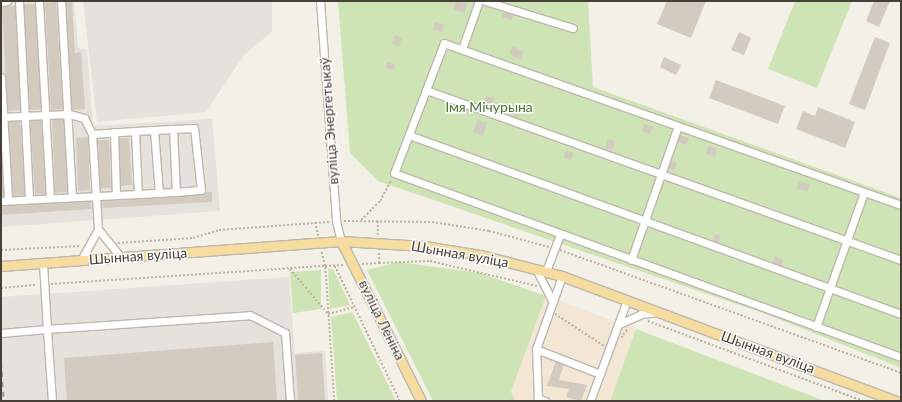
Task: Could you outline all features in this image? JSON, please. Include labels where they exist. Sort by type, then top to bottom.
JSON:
[{"type":"main road","name":"Шынная вуліца","points":[[1,266],[341,241],[379,243],[474,254],[562,276],[896,401]]},
{"type":"main road","name":"вуліца Леніна","points":[[341,241],[356,265],[421,401]]},
{"type":"street","points":[[1,2],[7,1]]},
{"type":"street","points":[[19,1],[29,199]]},
{"type":"street","points":[[39,1],[47,115],[50,198]]},
{"type":"street","points":[[61,1],[69,114],[72,197]]},
{"type":"street","name":"вуліца Энергетыкаў","points":[[320,1],[336,221],[341,241]]},
{"type":"street","points":[[462,49],[479,1]]},
{"type":"street","points":[[485,1],[573,28]]},
{"type":"street","points":[[901,206],[444,43],[394,173],[901,357]]},
{"type":"street","points":[[1,77],[5,201],[201,190],[194,128],[92,134]]},
{"type":"street","points":[[426,90],[901,260]]},
{"type":"street","points":[[2,117],[69,114],[84,118],[92,134],[98,229],[81,260]]},
{"type":"street","points":[[631,260],[678,126]]},
{"type":"street","points":[[173,129],[176,192]]},
{"type":"street","points":[[154,130],[159,192]]},
{"type":"street","points":[[135,131],[138,194]]},
{"type":"street","points":[[114,132],[116,195]]},
{"type":"street","points":[[409,135],[901,314]]},
{"type":"street","points":[[816,327],[864,192]]},
{"type":"street","points":[[98,229],[121,257]]},
{"type":"street","points":[[546,271],[560,234]]},
{"type":"street","points":[[43,263],[52,401]]},
{"type":"street","points":[[536,269],[553,302]]},
{"type":"street","points":[[546,401],[538,400],[536,349],[562,276]]},
{"type":"street","points":[[590,401],[627,300]]},
{"type":"street","points":[[619,324],[635,316],[660,312]]},
{"type":"street","points":[[1,333],[250,315],[285,333],[290,401]]},
{"type":"street","points":[[536,349],[600,374]]},
{"type":"path","points":[[361,220],[380,201],[394,173]]},
{"type":"path","points":[[110,244],[193,238],[219,230],[361,220],[432,222],[489,231],[554,248],[901,373]]},
{"type":"path","points":[[378,220],[379,263]]},
{"type":"path","points":[[315,223],[325,266],[334,401]]},
{"type":"path","points":[[1,250],[89,246]]},
{"type":"path","points":[[1,288],[325,266],[430,261],[539,286],[541,294]]},
{"type":"path","points":[[335,266],[400,401]]},
{"type":"path","points":[[290,269],[328,314]]},
{"type":"path","points":[[328,314],[355,308]]},
{"type":"path","points":[[550,311],[609,350]]},
{"type":"path","points":[[635,316],[863,401]]},
{"type":"path","points":[[620,341],[631,323]]},
{"type":"shaded area","points":[[1,1],[74,1],[78,48],[87,49],[93,126],[212,119],[220,211],[1,227]]},
{"type":"shaded area","points":[[83,1],[272,1],[272,32],[244,55],[206,112],[97,122]]},
{"type":"shaded area","points":[[289,277],[295,353],[325,351],[328,401],[1,401],[1,297]]},
{"type":"shaded area","points":[[546,296],[636,329],[610,401],[516,401],[511,392]]},
{"type":"green space","name":"Імя Мічурына","points":[[338,1],[588,1],[593,87],[901,198],[901,368],[771,316],[378,181],[350,153]]},
{"type":"green space","points":[[795,1],[852,1],[817,88],[768,69]]},
{"type":"green space","points":[[398,262],[480,273],[546,296],[511,392],[516,401],[433,401],[367,270]]},
{"type":"green space","points":[[328,269],[333,269],[350,305],[330,309]]},
{"type":"green space","points":[[321,270],[321,309],[293,313],[290,272]]},
{"type":"green space","points":[[353,312],[396,401],[337,401],[331,317]]},
{"type":"green space","points":[[636,329],[825,401],[610,401]]},
{"type":"building","points":[[65,1],[72,1],[75,53],[81,52],[85,109],[72,110]]},
{"type":"building","points":[[456,1],[467,4],[464,13],[453,9]]},
{"type":"building","points":[[667,1],[706,1],[691,38],[657,24]]},
{"type":"building","points":[[874,1],[890,1],[879,27],[866,21]]},
{"type":"building","points":[[56,2],[63,109],[51,110],[45,3]]},
{"type":"building","points":[[24,4],[36,4],[42,109],[30,110]]},
{"type":"building","points":[[15,6],[21,110],[8,111],[2,7]]},
{"type":"building","points":[[504,10],[514,13],[512,20],[502,17]]},
{"type":"building","points":[[435,22],[444,25],[442,32],[433,29]]},
{"type":"building","points":[[739,32],[751,38],[744,55],[731,50]]},
{"type":"building","points":[[395,35],[402,38],[399,46],[392,44]]},
{"type":"building","points":[[875,37],[890,43],[865,110],[849,104]]},
{"type":"building","points":[[513,46],[524,52],[520,59],[509,54]]},
{"type":"building","points":[[664,57],[681,65],[676,75],[660,67]]},
{"type":"building","points":[[387,61],[395,65],[393,70],[385,67]]},
{"type":"building","points":[[716,80],[785,106],[778,124],[709,98]]},
{"type":"building","points":[[486,96],[494,98],[491,108],[483,105]]},
{"type":"building","points":[[517,104],[522,106],[518,118],[513,116]]},
{"type":"building","points":[[818,107],[855,122],[845,148],[796,129],[803,111],[815,116]]},
{"type":"building","points":[[65,118],[68,192],[55,193],[52,119]]},
{"type":"building","points":[[30,119],[42,119],[46,194],[35,195]]},
{"type":"building","points":[[20,120],[26,195],[13,196],[8,121]]},
{"type":"building","points":[[478,120],[487,123],[483,136],[473,132]]},
{"type":"building","points":[[644,124],[653,127],[650,134],[642,131]]},
{"type":"building","points":[[679,135],[689,138],[686,145],[677,142]]},
{"type":"building","points":[[88,137],[90,190],[78,191],[76,138]]},
{"type":"building","points":[[129,138],[132,185],[121,186],[117,139]]},
{"type":"building","points":[[608,139],[615,141],[612,151],[605,148]]},
{"type":"building","points":[[98,140],[109,140],[111,188],[100,188]]},
{"type":"building","points":[[708,146],[717,149],[715,157],[706,154]]},
{"type":"building","points":[[566,150],[574,153],[571,160],[564,158]]},
{"type":"building","points":[[1,156],[5,196],[1,196]]},
{"type":"building","points":[[671,161],[677,163],[674,170],[669,168]]},
{"type":"building","points":[[799,181],[810,185],[807,192],[797,188]]},
{"type":"building","points":[[212,192],[212,202],[103,208],[102,198]]},
{"type":"building","points":[[90,198],[91,209],[1,215],[1,203]]},
{"type":"building","points":[[715,234],[721,236],[718,245],[712,243]]},
{"type":"building","points":[[775,256],[784,260],[782,266],[773,263]]},
{"type":"building","points":[[273,342],[277,401],[67,401],[64,358]]},
{"type":"building","points":[[322,353],[325,401],[298,401],[295,355]]},
{"type":"building","points":[[556,361],[564,364],[559,380],[587,385],[581,401],[566,397],[569,389],[547,386]]},
{"type":"railway","points":[[1,362],[4,401]]}]
